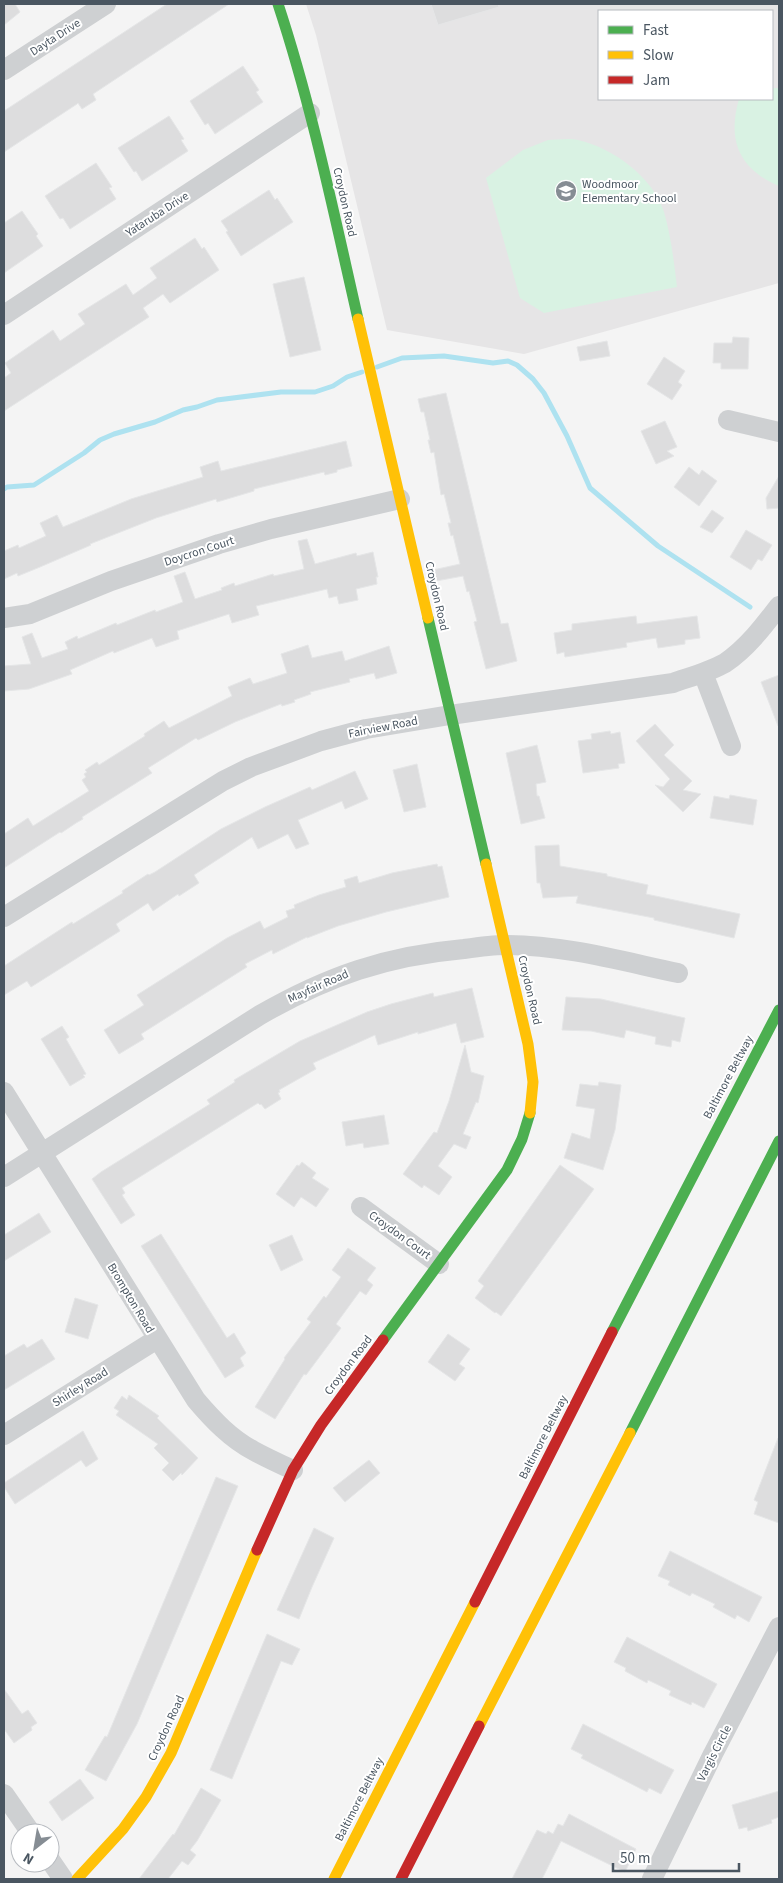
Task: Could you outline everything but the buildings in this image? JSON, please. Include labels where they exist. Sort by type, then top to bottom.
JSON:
[{"type":"main road","name":"Croydon Road","points":[[77,1879],[123,1829],[146,1797],[171,1753],[272,1514],[293,1470],[321,1425],[507,1170],[522,1142],[530,1113],[533,1081],[528,1044],[310,113],[294,52],[278,4]]},
{"type":"main road","name":"Baltimore Beltway","points":[[334,1879],[655,1246],[779,1010]]},
{"type":"main road","points":[[401,1879],[779,1141]]},
{"type":"main road","points":[[407,1879],[442,1798]]},
{"type":"street","name":"Dayta Drive","points":[[4,70],[106,4]]},
{"type":"street","name":"Yataruba Drive","points":[[4,315],[310,113]]},
{"type":"street","points":[[728,420],[779,432]]},
{"type":"street","name":"Doycron Court","points":[[4,618],[30,614],[111,581],[219,544],[271,529],[400,499]]},
{"type":"street","name":"Fairview Road","points":[[4,917],[185,804],[251,767],[321,741],[366,730],[450,715],[673,682],[703,673],[724,663],[745,647],[763,628],[779,606]]},
{"type":"street","points":[[703,673],[731,746]]},
{"type":"street","name":"Mayfair Road","points":[[4,1177],[260,1015],[304,991],[364,967],[393,959],[433,952],[505,944],[572,951],[678,973]]},
{"type":"street","name":"Brompton Road","points":[[4,1092],[196,1400],[234,1438],[254,1451],[293,1470]]},
{"type":"street","name":"Croydon Court","points":[[361,1208],[439,1264]]},
{"type":"street","name":"Shirley Road","points":[[4,1435],[157,1339]]},
{"type":"street","name":"Vargis Circle","points":[[652,1879],[713,1754],[779,1627]]},
{"type":"street","points":[[4,1794],[24,1823]]},
{"type":"shaded area","name":"Woodmoor Elementary School","points":[[306,4],[779,4],[779,283],[524,354],[387,330],[316,35]]},
{"type":"green space","points":[[773,88],[779,88],[779,186],[754,171],[740,152],[736,140],[736,114],[739,100],[773,100]]},
{"type":"green space","points":[[574,139],[605,150],[630,166],[651,187],[659,199],[664,212],[677,287],[544,313],[520,298],[486,178],[523,150],[548,140]]},
{"type":"waterway","points":[[377,367],[402,358],[444,356],[493,363],[508,361],[517,365],[533,379],[544,393],[567,436],[590,488],[658,546],[750,607]]},
{"type":"waterway","points":[[4,489],[7,487],[34,485],[84,453],[100,440],[155,422],[183,410],[217,400],[281,392],[315,392],[333,386],[347,377],[362,372]]},
{"type":"traffic: fast","points":[[278,4],[312,121],[358,319]]},
{"type":"traffic: fast","points":[[428,618],[486,864]]},
{"type":"traffic: fast","points":[[612,1332],[779,1010]]},
{"type":"traffic: fast","points":[[383,1340],[507,1170],[522,1139],[530,1113]]},
{"type":"traffic: fast","points":[[630,1433],[779,1141]]},
{"type":"traffic: slow","points":[[358,319],[428,618]]},
{"type":"traffic: slow","points":[[486,864],[528,1044],[533,1082],[530,1113]]},
{"type":"traffic: slow","points":[[479,1726],[630,1433]]},
{"type":"traffic: slow","points":[[77,1879],[123,1829],[146,1797],[171,1753],[257,1550]]},
{"type":"traffic: slow","points":[[334,1879],[475,1602]]},
{"type":"traffic: jam","points":[[475,1602],[612,1332]]},
{"type":"traffic: jam","points":[[257,1550],[293,1470],[321,1425],[383,1340]]},
{"type":"traffic: jam","points":[[401,1879],[479,1726]]},
{"type":"place","name":"Woodmoor Elementary School","points":[[566,191]]}]
